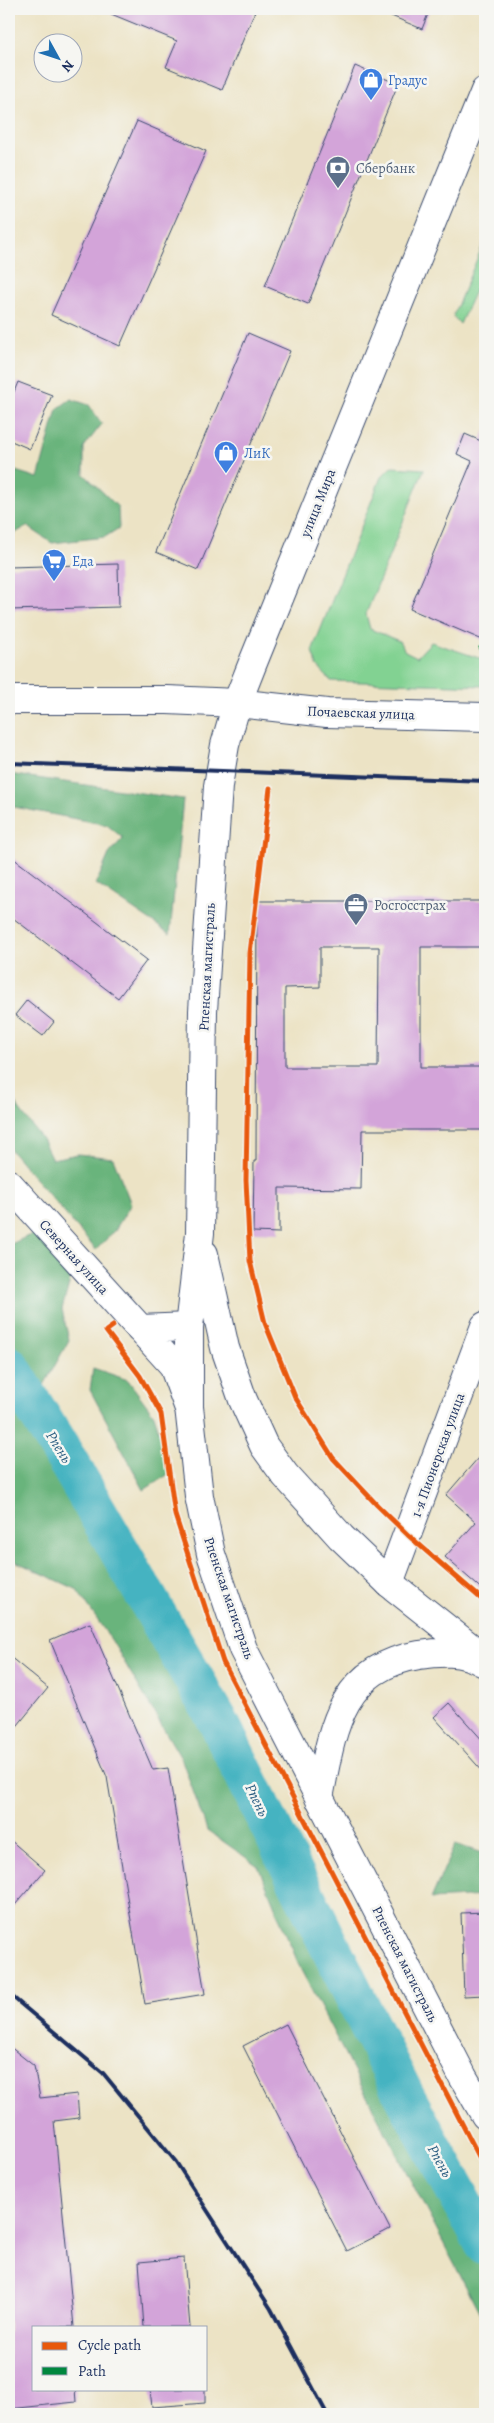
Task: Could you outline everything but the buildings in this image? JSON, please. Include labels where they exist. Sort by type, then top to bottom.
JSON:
[{"type":"main road","name":"улица Мира","points":[[237,703],[485,91]]},
{"type":"main road","points":[[9,700],[237,703]]},
{"type":"main road","name":"Почаевская улица","points":[[237,703],[327,713],[485,717]]},
{"type":"main road","name":"Рпенская магистраль","points":[[237,703],[225,745],[218,786],[204,1011],[200,1233],[189,1327],[189,1407],[199,1496],[214,1564],[243,1649],[463,2077],[485,2115]]},
{"type":"main road","name":"Северная улица","points":[[9,1184],[173,1365],[189,1407]]},
{"type":"main road","name":"Рпенская магистраль","points":[[200,1233],[225,1348],[242,1400],[264,1446],[286,1475],[341,1537],[389,1583],[485,1659]]},
{"type":"main road","name":"1-я Пионерская улица","points":[[389,1583],[485,1326]]},
{"type":"main road","points":[[140,1329],[189,1327]]},
{"type":"main road","points":[[319,1798],[332,1735],[344,1704],[362,1680],[386,1663],[441,1651],[472,1656],[485,1664]]},
{"type":"main road","name":"Рпенская магистраль","points":[[463,2077],[485,2094]]},
{"type":"green space","points":[[485,240],[485,269],[460,324],[453,316]]},
{"type":"green space","points":[[71,399],[89,405],[102,424],[84,447],[84,474],[118,507],[119,528],[105,537],[52,543],[27,526],[9,537],[9,469],[38,478],[57,409]]},
{"type":"green space","points":[[391,467],[424,469],[366,614],[370,629],[399,641],[405,651],[417,657],[431,642],[485,660],[485,686],[331,681],[317,666],[312,651],[381,477]]},
{"type":"green space","points":[[9,774],[183,799],[170,934],[96,884],[109,854],[123,838],[107,825],[9,806]]},
{"type":"green space","points":[[9,1088],[19,1109],[42,1139],[52,1159],[78,1154],[113,1158],[131,1204],[115,1230],[96,1250],[9,1148]]},
{"type":"green space","points":[[39,1231],[73,1270],[62,1309],[69,1340],[27,1416],[81,1496],[134,1600],[217,1741],[368,2045],[485,2264],[485,2323],[301,1970],[258,1866],[207,1830],[182,1760],[112,1641],[76,1589],[17,1562],[9,1556],[9,1245]]},
{"type":"green space","points":[[93,1368],[128,1380],[154,1415],[172,1472],[144,1490],[90,1390]]},
{"type":"green space","points":[[455,1844],[485,1854],[485,1896],[431,1899]]},
{"type":"waterway","name":"Рпень","points":[[9,1366],[70,1465],[217,1719],[403,2093],[485,2244]]},
{"type":"railway","points":[[9,763],[485,781]]},
{"type":"railway","points":[[9,1994],[103,2073],[176,2162],[271,2309],[327,2414]]},
{"type":"marked path","points":[[480,646],[485,656]]},
{"type":"cycle path","points":[[270,788],[250,953],[246,1180],[250,1261],[265,1323],[295,1397],[333,1458],[408,1535],[485,1602]]},
{"type":"cycle path","points":[[113,1326],[106,1331],[140,1376],[161,1414],[175,1515],[223,1662],[485,2168]]},
{"type":"place","name":"Градус","points":[[371,101]]},
{"type":"place","name":"Сбербанк","points":[[338,189]]},
{"type":"place","name":"ЛиК","points":[[226,474]]},
{"type":"place","name":"Еда","points":[[54,582]]},
{"type":"place","name":"Росгосстрах","points":[[356,926]]}]
